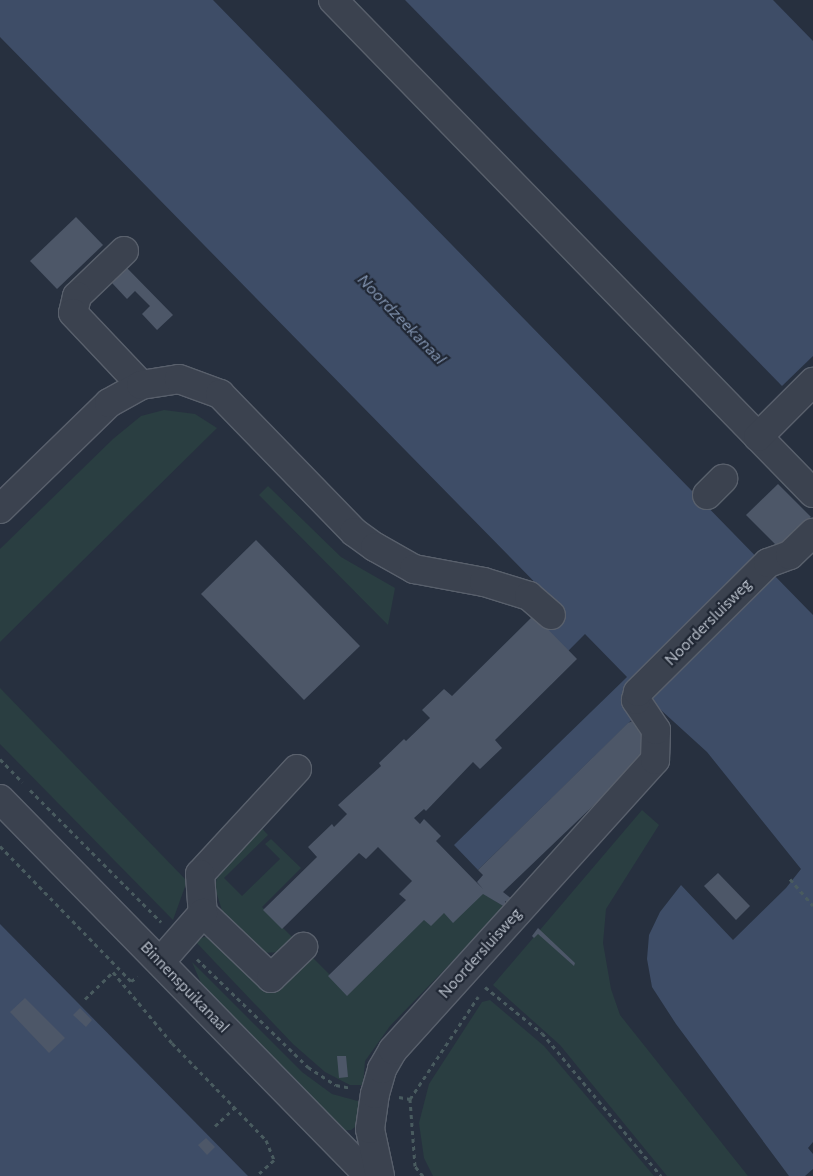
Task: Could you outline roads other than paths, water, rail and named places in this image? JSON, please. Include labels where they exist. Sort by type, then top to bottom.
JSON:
[{"type":"street","points":[[333,0],[813,493]]},
{"type":"street","points":[[124,251],[78,296],[73,313],[142,385]]},
{"type":"street","points":[[3,500],[109,403],[142,385],[179,379],[220,394],[354,532],[375,547],[414,570],[484,582],[529,596],[551,615]]},
{"type":"street","points":[[758,437],[813,382]]},
{"type":"street","name":"Noordersluisweg","points":[[380,1176],[370,1129],[375,1094],[382,1069],[403,1038],[655,760],[656,730],[636,700],[638,692],[768,563],[790,556],[813,533]]},
{"type":"street","points":[[297,769],[200,874],[203,913],[271,978],[303,947]]},
{"type":"street","name":"Binnenspuikanaal","points":[[0,799],[161,961],[369,1176]]},
{"type":"street","points":[[161,961],[203,913]]},
{"type":"water","name":"Noordzeekanaal","points":[[0,0],[213,0],[813,615],[813,1142],[808,1148],[813,1154],[813,1169],[805,1176],[789,1176],[676,1024],[652,987],[647,959],[649,935],[660,912],[681,885],[733,940],[786,888],[801,869],[707,752],[651,701],[478,870],[454,845],[627,677],[585,634],[408,812],[560,608],[0,37]]},
{"type":"water","points":[[405,0],[773,0],[813,41],[813,356],[782,386]]},
{"type":"water","points":[[0,924],[78,1003],[248,1176],[0,1176]]}]
